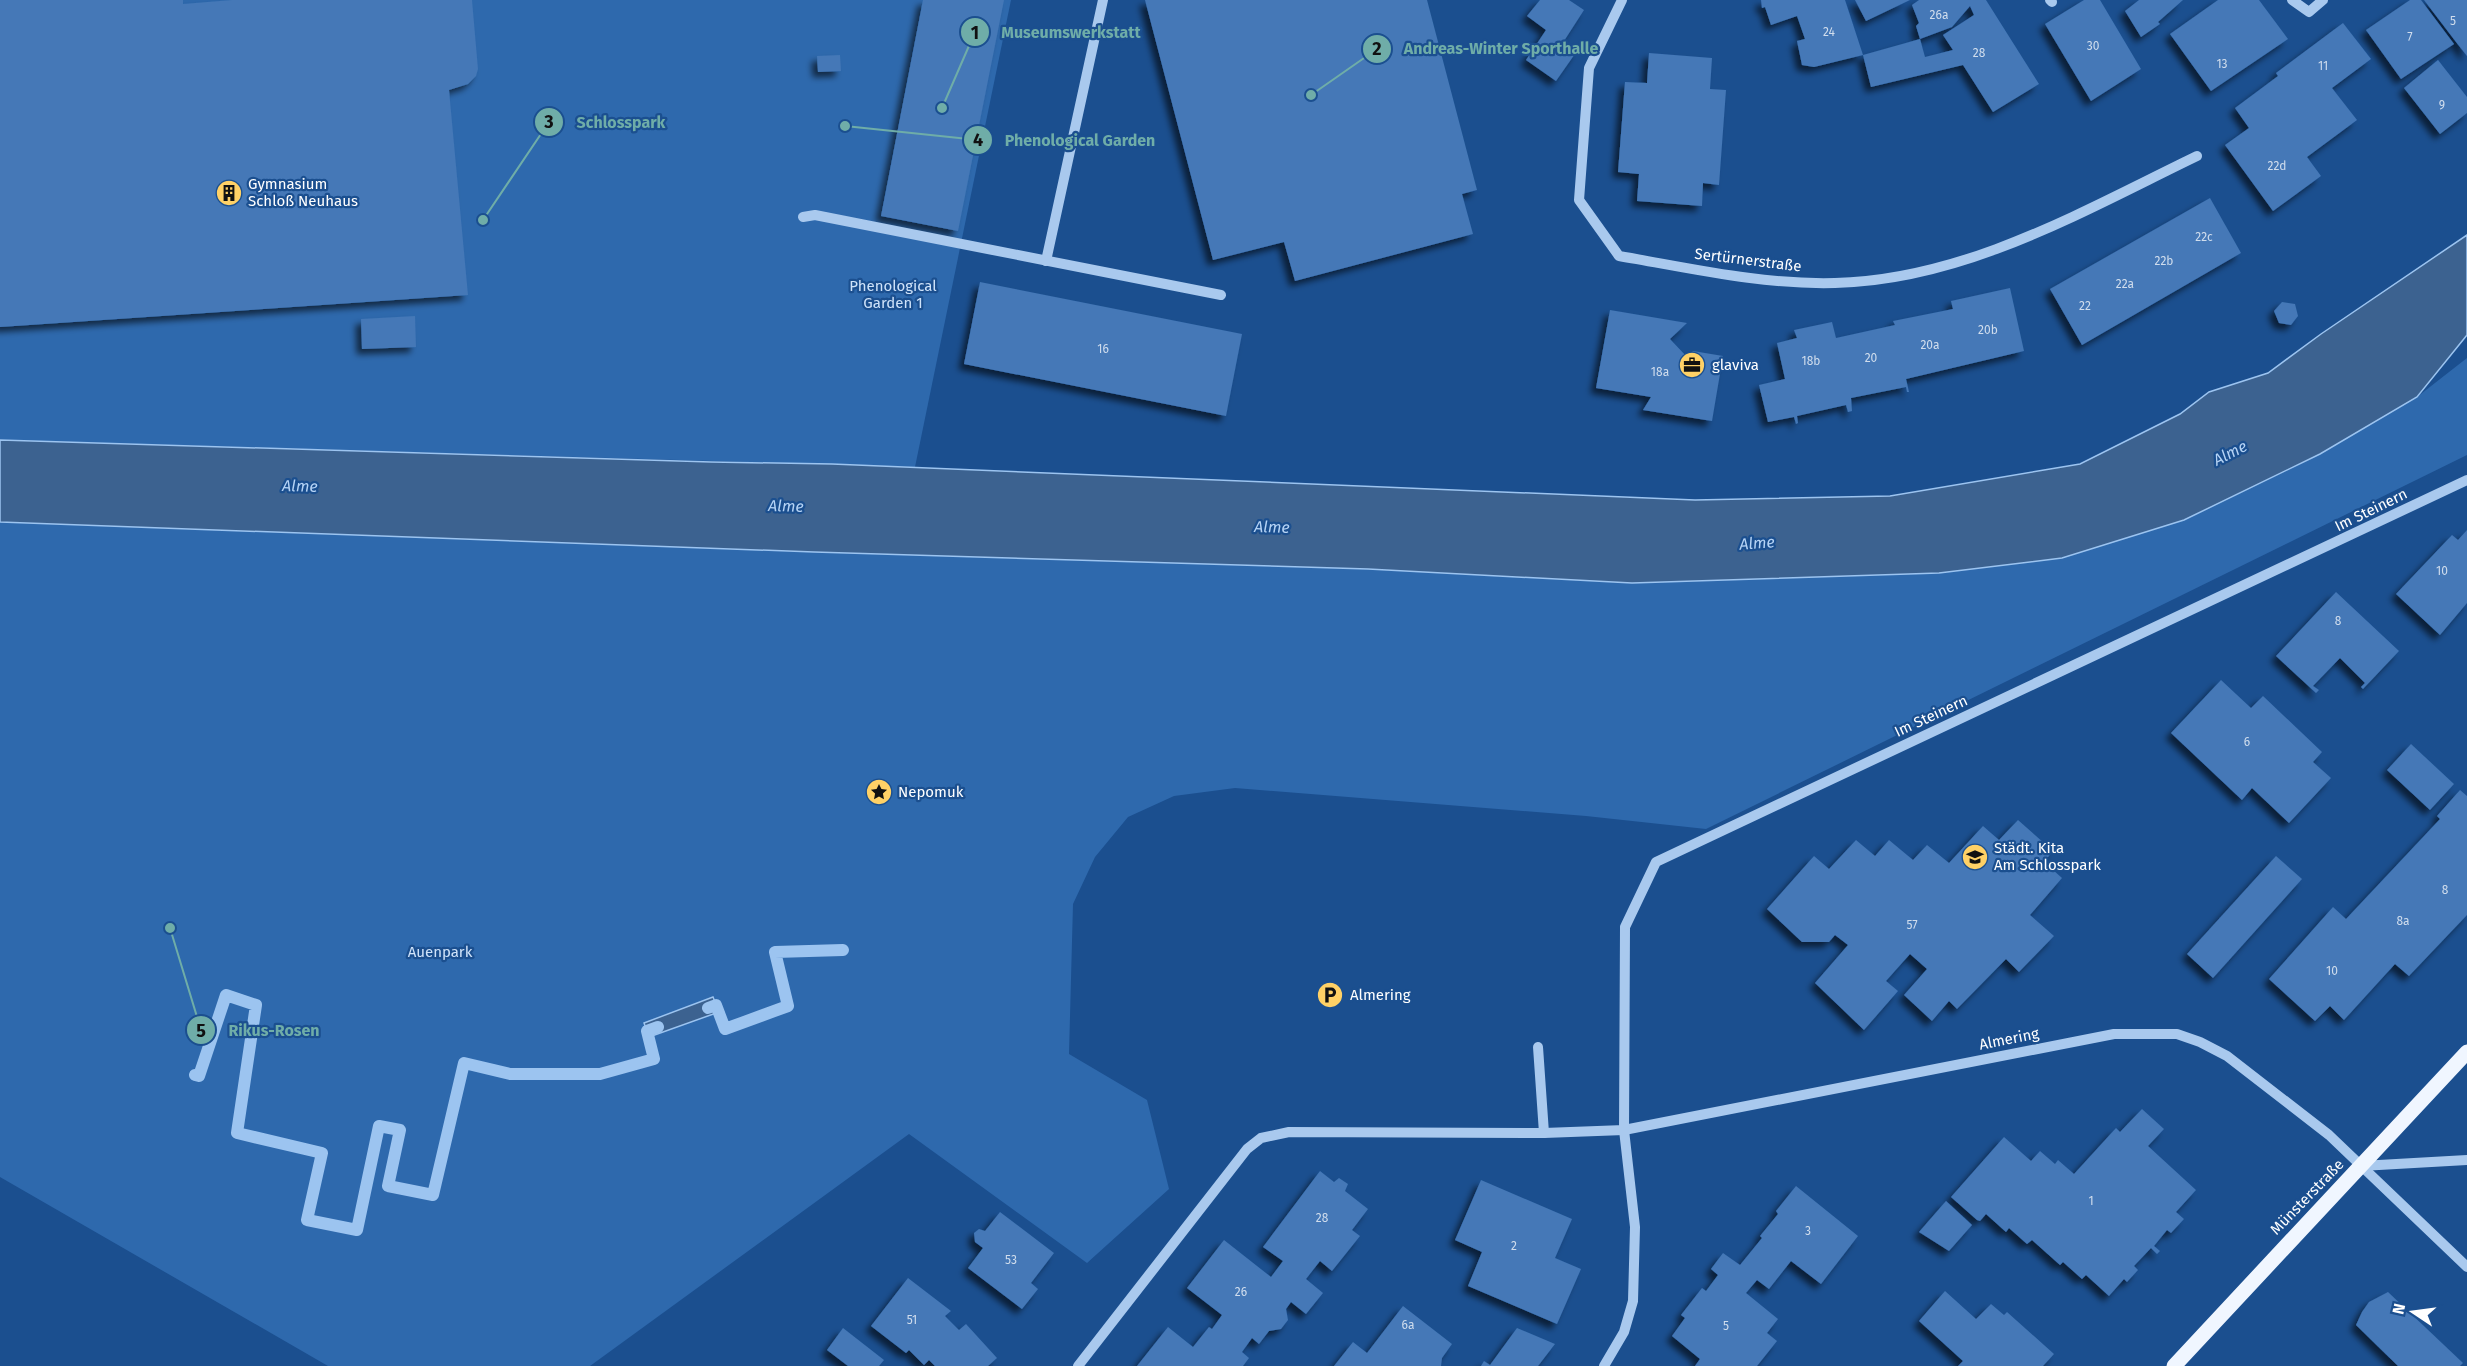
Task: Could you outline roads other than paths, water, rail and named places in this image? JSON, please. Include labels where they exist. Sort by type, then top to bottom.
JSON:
[{"type":"main road","name":"Münsterstraße","points":[[2174,1366],[2467,1052]]},
{"type":"street","points":[[1046,261],[1103,0]]},
{"type":"street","name":"Sertürnerstraße","points":[[1622,0],[1589,68],[1580,201],[1619,256],[1772,281],[1836,283],[1901,276],[1973,258],[2046,229],[2196,156]]},
{"type":"street","points":[[2292,0],[2309,12],[2323,0]]},
{"type":"street","points":[[802,217],[815,215],[1221,295]]},
{"type":"street","name":"Im Steinern","points":[[1624,1130],[1625,927],[1656,862],[2467,480]]},
{"type":"street","name":"Almering","points":[[1078,1366],[1248,1149],[1261,1138],[1289,1132],[1328,1131],[1544,1133],[1624,1130],[2114,1034],[2177,1034],[2200,1042],[2227,1056],[2329,1135],[2467,1268]]},
{"type":"street","points":[[1538,1047],[1544,1133]]},
{"type":"street","points":[[1604,1366],[1624,1332],[1633,1301],[1635,1227],[1624,1130]]},
{"type":"street","points":[[2361,1166],[2467,1160]]},
{"type":"water","name":"Alme","points":[[2467,235],[2467,335],[2417,397],[2320,454],[2184,520],[2062,558],[1939,573],[1632,583],[1368,569],[814,552],[0,522],[0,440],[832,464],[1695,500],[1890,496],[2080,464],[2180,414],[2209,392],[2268,373],[2321,334]]},
{"type":"water","points":[[713,997],[719,1012],[649,1037],[644,1023]]},
{"type":"waterway","points":[[708,1008],[716,1005],[725,1029],[788,1006],[775,952],[843,950]]},
{"type":"waterway","points":[[195,1075],[199,1076],[226,995],[256,1005],[237,1133],[322,1153],[307,1220],[357,1230],[379,1126],[400,1130],[388,1186],[433,1195],[464,1063],[510,1074],[600,1074],[654,1059],[647,1031],[658,1027]]},
{"type":"place","name":"Andreas-Winter Sporthalle","points":[[1311,95]]},
{"type":"place","name":"Museumswerkstatt","points":[[942,108]]},
{"type":"place","name":"Phenological Garden","points":[[845,126]]},
{"type":"place","name":"Gymnasium Schloß Neuhaus","points":[[229,193]]},
{"type":"place","name":"Schlosspark","points":[[483,220]]},
{"type":"place","name":"glaviva","points":[[1692,365]]},
{"type":"place","name":"Nepomuk","points":[[879,792]]},
{"type":"place","name":"Städt. Kita Am Schlosspark","points":[[1975,857]]},
{"type":"place","name":"Rikus-Rosen","points":[[170,928]]},
{"type":"place","name":"Almering","points":[[1330,995]]},
{"type":"park label","name":"Phenological Garden 1","points":[[893,294]]},
{"type":"park label","name":"Auenpark","points":[[440,952]]}]
